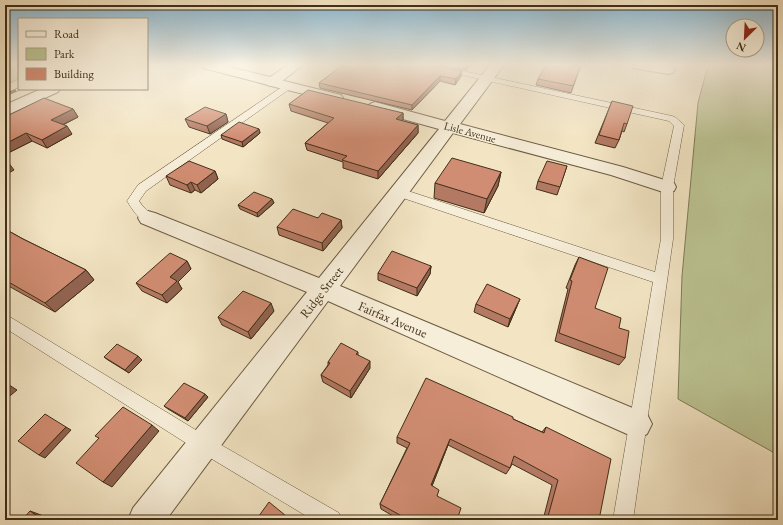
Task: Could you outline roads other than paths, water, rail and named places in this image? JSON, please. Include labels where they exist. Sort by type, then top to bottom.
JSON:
[{"type":"street","points":[[5,111],[51,90]]},
{"type":"street","points":[[302,90],[349,101]]},
{"type":"street","name":"Ridge Street","points":[[145,520],[478,90]]},
{"type":"street","name":"Lisle Avenue","points":[[365,105],[617,171],[667,187]]},
{"type":"street","name":"Fairfax Avenue","points":[[148,218],[323,289],[636,424]]},
{"type":"lane","points":[[148,218],[139,211],[133,200],[142,188],[283,90]]},
{"type":"lane","points":[[561,90],[672,119],[679,125],[667,187],[667,239],[636,424],[623,520]]},
{"type":"lane","points":[[398,192],[661,279]]},
{"type":"lane","points":[[5,320],[203,444],[332,520]]},
{"type":"railway","points":[[5,95],[18,90]]}]
